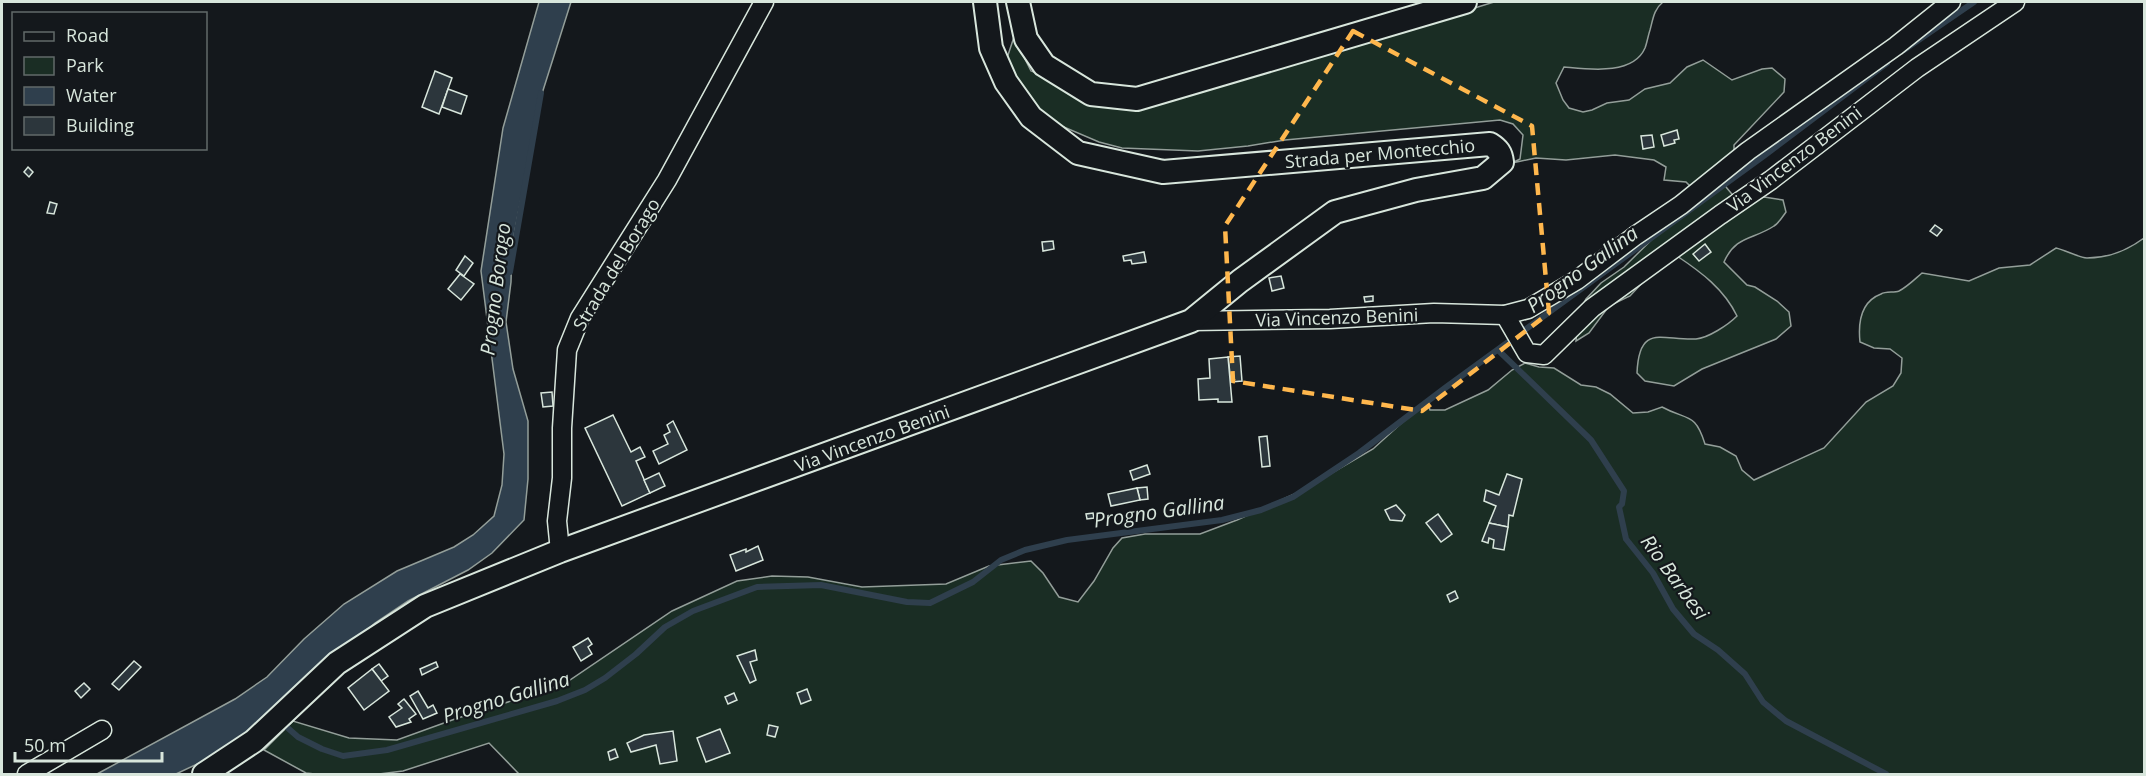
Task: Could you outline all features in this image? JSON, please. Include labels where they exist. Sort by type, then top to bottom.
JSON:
[{"type":"street","name":"Strada del Borago","points":[[560,551],[557,521],[562,478],[562,428],[567,350],[580,318],[667,180],[764,2]]},
{"type":"street","name":"Strada per Montecchio","points":[[985,2],[991,48],[1006,82],[1031,117],[1078,153],[1163,172],[1490,144],[1497,148],[1501,155],[1502,162],[1483,178],[1416,190],[1335,213],[1240,280],[1191,321]]},
{"type":"street","points":[[1018,2],[1026,39],[1044,65],[1091,94],[1137,99],[1465,2]]},
{"type":"street","name":"Via Vincenzo Benini","points":[[204,774],[254,741],[337,663],[425,606],[560,551],[1191,321],[1330,319],[1434,313],[1507,320],[1577,280],[1681,205],[1794,117],[1896,46],[1951,2]]},
{"type":"street","name":"Via Vincenzo Benini","points":[[1507,320],[1527,354],[1544,355],[1592,308],[1771,180],[1917,68],[2015,2]]},
{"type":"street","points":[[27,774],[102,730]]},
{"type":"highlighted area","points":[[1353,31],[1532,126],[1549,313],[1422,411],[1233,381],[1225,226]]},
{"type":"green space","points":[[1494,2],[1663,2],[1654,14],[1645,48],[1631,63],[1609,69],[1564,67],[1556,83],[1563,100],[1569,108],[1583,112],[1607,103],[1629,100],[1645,89],[1670,83],[1687,67],[1703,60],[1732,80],[1762,69],[1772,68],[1785,79],[1784,92],[1734,145],[1726,187],[1736,199],[1764,197],[1783,200],[1786,212],[1774,226],[1740,242],[1724,262],[1747,285],[1755,287],[1777,301],[1789,312],[1791,326],[1776,339],[1702,369],[1674,386],[1645,381],[1637,373],[1642,346],[1648,340],[1663,337],[1701,338],[1718,330],[1737,316],[1719,289],[1677,256],[1658,266],[1630,296],[1609,306],[1589,333],[1576,341],[1578,315],[1586,299],[1601,283],[1624,267],[1698,194],[1686,182],[1664,180],[1666,167],[1654,160],[1615,155],[1566,160],[1536,158],[1512,163],[1520,159],[1523,135],[1513,124],[1500,120],[1285,140],[1198,151],[1122,148],[1099,142],[1045,119],[1004,67],[1014,37],[1031,71],[1119,104],[1316,57]]},
{"type":"green space","points":[[2144,238],[2144,774],[519,774],[489,743],[403,771],[379,774],[315,774],[306,773],[264,750],[293,721],[349,738],[397,740],[564,684],[672,611],[737,581],[772,576],[808,577],[862,587],[946,584],[989,566],[1031,561],[1043,573],[1059,597],[1078,602],[1122,538],[1145,534],[1200,534],[1237,520],[1301,491],[1373,449],[1427,400],[1430,410],[1445,410],[1488,390],[1512,370],[1525,363],[1554,368],[1581,385],[1596,387],[1610,394],[1633,413],[1648,412],[1662,407],[1690,419],[1698,427],[1705,444],[1720,447],[1736,456],[1742,470],[1754,480],[1824,448],[1866,402],[1893,386],[1901,373],[1902,358],[1890,349],[1874,348],[1860,342],[1859,328],[1862,314],[1874,298],[1883,293],[1899,291],[1922,273],[1969,281],[1999,268],[2030,265],[2056,248],[2084,258],[2095,258],[2117,252]]},
{"type":"water","points":[[539,2],[571,2],[540,100],[512,246],[511,282],[506,322],[513,369],[528,421],[528,479],[524,520],[492,553],[468,570],[408,601],[375,623],[253,731],[229,749],[176,774],[97,774],[235,699],[267,677],[304,639],[344,604],[397,571],[454,547],[473,535],[494,516],[502,485],[504,454],[481,271],[503,128]]},
{"type":"building","points":[[435,71],[452,78],[439,114],[422,107]]},
{"type":"building","points":[[448,89],[467,96],[461,114],[442,107]]},
{"type":"building","points":[[1677,130],[1679,139],[1674,140],[1675,143],[1664,146],[1661,135]]},
{"type":"building","points":[[1652,135],[1654,147],[1643,149],[1641,136]]},
{"type":"building","points":[[28,167],[33,172],[29,177],[24,172]]},
{"type":"building","points":[[50,202],[57,204],[54,214],[47,213]]},
{"type":"building","points":[[1935,225],[1942,230],[1937,236],[1930,231]]},
{"type":"building","points":[[1053,241],[1054,249],[1043,251],[1042,242]]},
{"type":"building","points":[[1705,244],[1711,252],[1699,261],[1693,254]]},
{"type":"building","points":[[1144,252],[1146,262],[1132,264],[1131,260],[1124,261],[1123,256]]},
{"type":"building","points":[[465,256],[473,263],[464,276],[456,270]]},
{"type":"building","points":[[460,274],[474,284],[461,300],[448,289]]},
{"type":"building","points":[[1281,276],[1284,288],[1272,291],[1269,278]]},
{"type":"building","points":[[1373,296],[1373,301],[1365,302],[1364,297]]},
{"type":"building","points":[[1240,356],[1242,381],[1231,382],[1228,357]]},
{"type":"building","points":[[1228,357],[1232,402],[1218,402],[1218,399],[1199,400],[1198,379],[1210,378],[1209,359]]},
{"type":"building","points":[[552,392],[553,406],[543,407],[541,393]]},
{"type":"building","points":[[613,415],[631,452],[640,447],[645,457],[636,461],[650,493],[622,506],[585,428]]},
{"type":"building","points":[[673,421],[687,450],[659,464],[653,451],[668,444],[664,435],[670,432],[667,425]]},
{"type":"building","points":[[1267,436],[1270,466],[1262,467],[1259,437]]},
{"type":"building","points":[[1147,465],[1150,474],[1133,480],[1130,471]]},
{"type":"building","points":[[659,473],[665,486],[650,493],[644,480]]},
{"type":"building","points":[[1507,474],[1522,479],[1513,516],[1509,515],[1508,527],[1489,523],[1496,506],[1484,501],[1486,490],[1499,495]]},
{"type":"building","points":[[1147,487],[1148,499],[1140,500],[1137,488]]},
{"type":"building","points":[[1137,488],[1140,500],[1111,506],[1108,494]]},
{"type":"building","points":[[1396,505],[1405,515],[1402,521],[1390,520],[1385,510]]},
{"type":"building","points":[[1093,513],[1094,518],[1087,519],[1086,514]]},
{"type":"building","points":[[1438,514],[1452,534],[1441,542],[1426,523]]},
{"type":"building","points":[[1489,523],[1508,527],[1504,550],[1493,548],[1494,540],[1489,538],[1488,543],[1482,541]]},
{"type":"building","points":[[758,546],[763,560],[736,571],[730,555],[746,549],[746,552]]},
{"type":"building","points":[[1455,591],[1458,598],[1450,602],[1447,595]]},
{"type":"building","points":[[588,638],[592,644],[588,647],[592,654],[581,661],[573,647]]},
{"type":"building","points":[[755,650],[757,660],[750,662],[756,680],[750,683],[737,656]]},
{"type":"building","points":[[134,661],[141,667],[119,690],[112,684]]},
{"type":"building","points":[[436,662],[438,667],[422,675],[420,669]]},
{"type":"building","points":[[379,664],[388,676],[381,681],[372,669]]},
{"type":"building","points":[[372,669],[389,691],[364,710],[348,688]]},
{"type":"building","points":[[84,683],[90,689],[81,698],[75,691]]},
{"type":"building","points":[[807,689],[811,700],[801,704],[797,693]]},
{"type":"building","points":[[418,691],[428,708],[433,705],[437,713],[423,719],[410,696]]},
{"type":"building","points":[[734,693],[737,700],[728,704],[725,697]]},
{"type":"building","points":[[404,699],[416,714],[409,719],[411,722],[396,727],[389,717],[402,708],[398,704]]},
{"type":"building","points":[[769,725],[778,727],[775,737],[767,735]]},
{"type":"building","points":[[720,729],[730,753],[706,762],[697,738]]},
{"type":"building","points":[[673,731],[677,761],[660,764],[656,745],[631,752],[627,743],[644,735]]},
{"type":"building","points":[[615,749],[618,757],[610,760],[608,752]]},
{"type":"waterway","name":"Progno Gallina","points":[[1904,50],[1974,2]]},
{"type":"waterway","name":"Progno Gallina","points":[[281,722],[298,737],[343,756],[387,750],[557,701],[585,690],[636,654],[665,627],[693,611],[757,587],[821,585],[907,602],[930,603],[973,582],[1001,560],[1025,550],[1067,540],[1222,520],[1261,510],[1293,497],[1359,453],[1887,63]]},
{"type":"waterway","name":"Progno Borago","points":[[510,272],[541,93]]},
{"type":"waterway","name":"Rio Barbesi","points":[[1498,350],[1591,440],[1624,491],[1622,504],[1619,507],[1626,539],[1653,573],[1673,609],[1694,634],[1718,650],[1745,674],[1763,702],[1786,721],[1886,774]]}]
